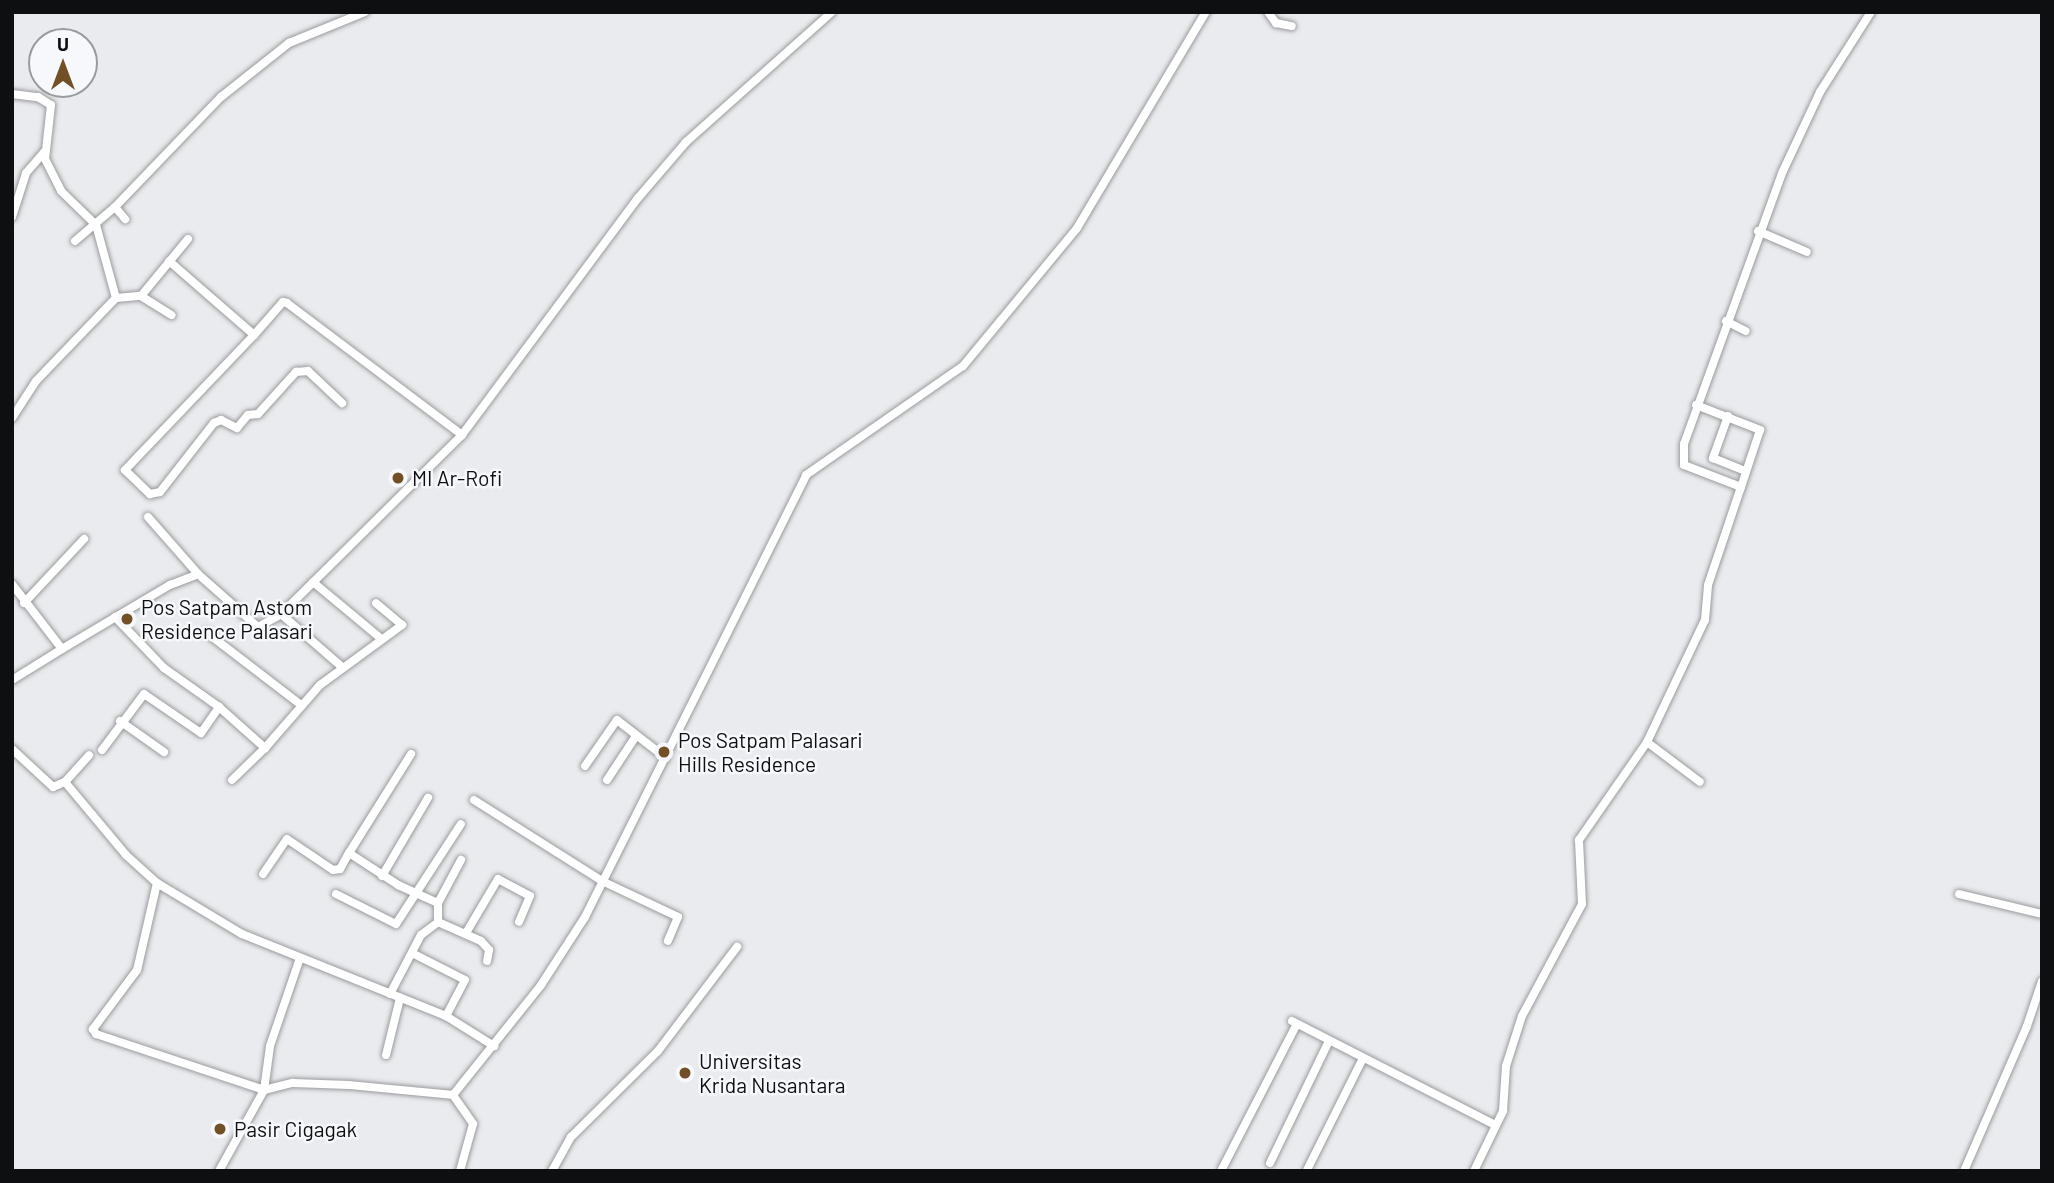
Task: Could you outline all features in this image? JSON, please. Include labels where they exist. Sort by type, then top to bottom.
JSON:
[{"type":"street","points":[[75,241],[115,207],[221,97],[289,43],[365,12]]},
{"type":"street","points":[[148,517],[198,574],[258,626],[281,614],[462,435],[638,198],[702,127],[832,12]]},
{"type":"street","points":[[453,1096],[561,956],[666,758],[806,475],[963,366],[1077,228],[1206,12]]},
{"type":"street","points":[[1268,12],[1276,23],[1292,26]]},
{"type":"street","points":[[1741,487],[1684,465],[1684,444],[1758,231],[1821,92],[1871,12]]},
{"type":"street","points":[[12,94],[38,97],[51,105],[45,155],[51,174],[61,191],[96,225],[116,298]]},
{"type":"street","points":[[12,217],[26,173],[45,155]]},
{"type":"street","points":[[115,207],[125,219]]},
{"type":"street","points":[[1758,231],[1807,252]]},
{"type":"street","points":[[141,296],[188,239]]},
{"type":"street","points":[[169,261],[190,275],[254,335]]},
{"type":"street","points":[[12,418],[36,381],[116,298],[141,296],[172,315]]},
{"type":"street","points":[[342,403],[308,372],[296,372],[258,414],[248,415],[237,428],[221,420],[214,423],[160,492],[150,494],[125,470],[283,302],[462,435]]},
{"type":"street","points":[[1726,321],[1746,331]]},
{"type":"street","points":[[1474,1171],[1503,1111],[1506,1066],[1522,1016],[1582,904],[1579,840],[1647,743],[1705,620],[1708,585],[1760,430],[1696,405]]},
{"type":"street","points":[[1728,416],[1713,458],[1746,471]]},
{"type":"street","points":[[24,603],[84,539]]},
{"type":"street","points":[[12,680],[170,584],[198,574]]},
{"type":"street","points":[[313,582],[379,638]]},
{"type":"street","points":[[14,590],[62,649]]},
{"type":"street","points":[[232,780],[265,748],[301,705],[342,667],[379,638],[402,625],[376,603]]},
{"type":"street","points":[[281,614],[342,667]]},
{"type":"street","points":[[115,617],[164,668],[219,707],[265,748]]},
{"type":"street","points":[[206,632],[301,705]]},
{"type":"street","points":[[102,750],[120,721],[145,694],[201,733],[219,707]]},
{"type":"street","points":[[120,721],[164,752]]},
{"type":"street","points":[[585,766],[616,721],[666,758]]},
{"type":"street","points":[[607,780],[636,736]]},
{"type":"street","points":[[1647,743],[1700,782]]},
{"type":"street","points":[[12,749],[51,785],[65,782],[89,755]]},
{"type":"street","points":[[263,874],[287,839],[334,870],[340,869],[411,754]]},
{"type":"street","points":[[65,782],[133,863],[157,883],[242,934],[446,1016],[494,1046]]},
{"type":"street","points":[[382,876],[428,798]]},
{"type":"street","points":[[474,800],[602,881],[678,917],[668,941]]},
{"type":"street","points":[[336,894],[392,925],[418,895],[461,824]]},
{"type":"street","points":[[349,853],[382,876],[438,903]]},
{"type":"street","points":[[438,922],[438,903],[461,860]]},
{"type":"street","points":[[466,933],[498,879],[530,896],[519,922]]},
{"type":"street","points":[[157,883],[137,970],[94,1032],[264,1090],[293,1083],[349,1085],[453,1096],[473,1124],[460,1171]]},
{"type":"street","points":[[1959,894],[2042,914]]},
{"type":"street","points":[[438,922],[466,933],[489,950],[487,961]]},
{"type":"street","points":[[390,994],[424,930],[438,922]]},
{"type":"street","points":[[552,1171],[571,1137],[657,1051],[737,947]]},
{"type":"street","points":[[412,953],[465,980],[446,1016]]},
{"type":"street","points":[[219,1171],[264,1090],[270,1046],[300,958]]},
{"type":"street","points":[[1964,1171],[2027,1026],[2042,981]]},
{"type":"street","points":[[386,1055],[400,998]]},
{"type":"street","points":[[1222,1168],[1295,1023],[1496,1125]]},
{"type":"street","points":[[1270,1163],[1329,1041]]},
{"type":"street","points":[[1307,1170],[1363,1058]]},
{"type":"place","name":"MI Ar-Rofi","points":[[398,478]]},
{"type":"place","name":"Pos Satpam Astom Residence Palasari","points":[[127,619]]},
{"type":"place","name":"Pos Satpam Palasari Hills Residence","points":[[664,752]]},
{"type":"place","name":"Universitas Krida Nusantara","points":[[685,1073]]},
{"type":"place","name":"Pasir Cigagak","points":[[220,1129]]}]
